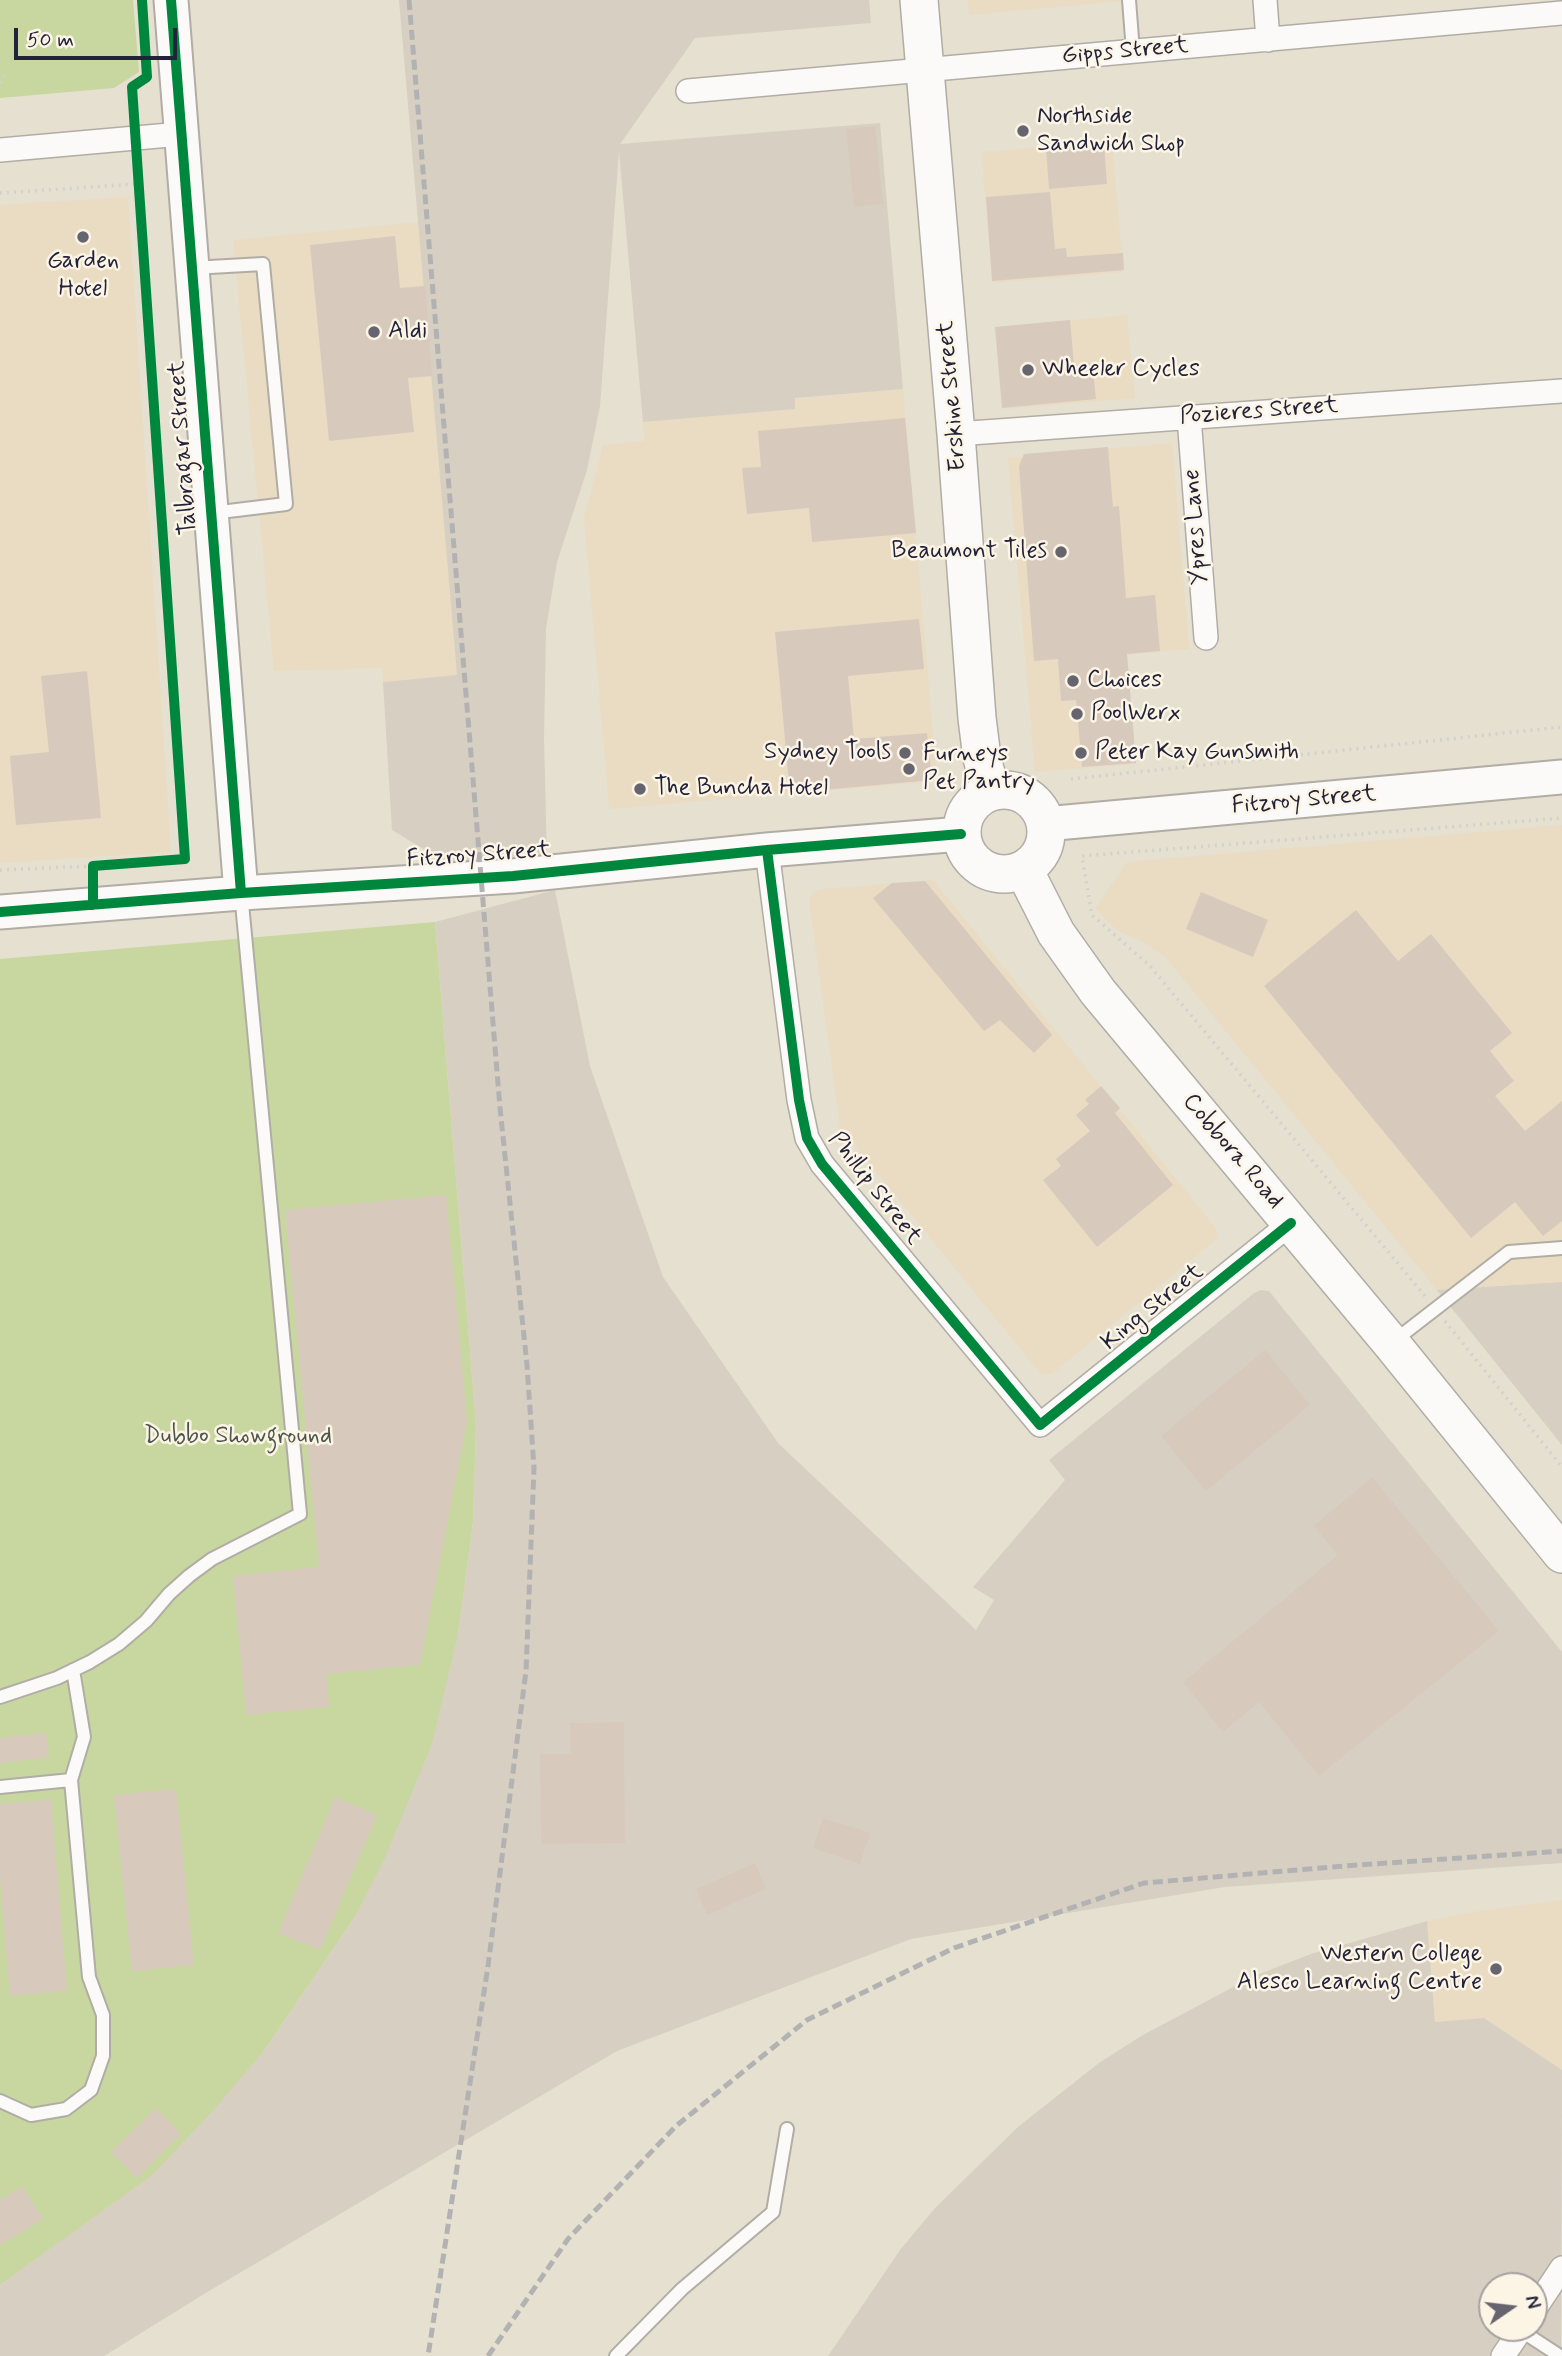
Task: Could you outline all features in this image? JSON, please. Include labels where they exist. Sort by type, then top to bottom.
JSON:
[{"type":"main road","name":"Erskine Street","points":[[919,0],[977,718],[982,758],[991,792]]},
{"type":"main road","points":[[1003,790],[1025,796],[1041,813],[1045,824],[1042,850],[1024,870],[996,874],[983,869],[972,860],[964,848],[961,834],[963,820],[969,808],[979,798],[991,792],[1003,790]]},
{"type":"main road","name":"Cobbora Road","points":[[1024,870],[1056,933],[1098,992],[1391,1343],[1562,1554]]},
{"type":"street","name":"Talbragar Street","points":[[171,0],[241,893]]},
{"type":"street","points":[[1265,0],[1268,40]]},
{"type":"street","name":"Gipps Street","points":[[688,91],[1562,13]]},
{"type":"street","points":[[0,150],[181,134]]},
{"type":"street","name":"Pozieres Street","points":[[956,434],[1562,391]]},
{"type":"street","name":"Ypres Lane","points":[[1189,417],[1206,638]]},
{"type":"street","name":"Fitzroy Street","points":[[1045,824],[1562,777]]},
{"type":"street","name":"Fitzroy Street","points":[[0,912],[241,893],[472,879],[961,834]]},
{"type":"street","name":"Phillip Street","points":[[767,850],[799,1100],[807,1138],[822,1164],[1040,1425]]},
{"type":"street","name":"King Street","points":[[1040,1425],[1291,1223]]},
{"type":"street","points":[[1548,2288],[1562,2267]]},
{"type":"lane","points":[[1129,0],[1133,51]]},
{"type":"lane","points":[[191,268],[263,264],[286,504],[210,513]]},
{"type":"lane","points":[[0,1697],[57,1678],[119,1644],[146,1621],[169,1594],[212,1559],[300,1514],[241,893]]},
{"type":"lane","points":[[1391,1343],[1509,1252],[1562,1248]]},
{"type":"lane","points":[[0,2101],[31,2115],[66,2109],[91,2090],[103,2056],[103,2015],[89,1977],[71,1780],[84,1737],[73,1670]]},
{"type":"lane","points":[[0,1787],[71,1780]]},
{"type":"lane","points":[[615,2356],[682,2289],[773,2212],[788,2129]]},
{"type":"lane","points":[[1540,2342],[1560,2356]]},
{"type":"path","points":[[0,83],[5,74]]},
{"type":"path","points":[[134,138],[138,198]]},
{"type":"path","points":[[0,193],[137,184]]},
{"type":"path","points":[[1071,779],[1562,727]]},
{"type":"path","points":[[1562,818],[1082,856],[1092,915],[1150,966],[1435,1308],[1562,1467]]},
{"type":"path","points":[[0,870],[107,865]]},
{"type":"path","points":[[93,866],[93,905]]},
{"type":"shaded area","points":[[399,0],[869,0],[871,23],[695,38],[620,144],[880,123],[903,389],[795,398],[795,409],[643,422],[619,151],[600,406],[587,470],[557,562],[546,629],[544,738],[547,859],[450,865],[392,830],[383,682],[457,675]]},
{"type":"shaded area","points":[[968,0],[1122,0],[1122,1],[969,15]]},
{"type":"shaded area","points":[[1112,141],[1123,272],[993,283],[981,152]]},
{"type":"shaded area","points":[[128,197],[171,852],[0,863],[0,205]]},
{"type":"shaded area","points":[[418,222],[458,676],[383,682],[382,668],[274,671],[233,240]]},
{"type":"shaded area","points":[[1127,315],[1135,398],[1004,409],[996,327]]},
{"type":"shaded area","points":[[903,389],[937,781],[609,809],[584,517],[603,445],[644,441],[643,422],[794,409],[795,399]]},
{"type":"shaded area","points":[[1172,443],[1189,649],[1124,655],[1133,764],[1035,772],[1008,458]]},
{"type":"shaded area","points":[[1562,825],[1562,1282],[1437,1290],[1166,958],[1143,942],[1117,930],[1095,909],[1127,862]]},
{"type":"shaded area","points":[[933,880],[1216,1228],[1218,1236],[1054,1372],[1046,1375],[1039,1372],[840,1127],[809,900],[813,892],[823,889]]},
{"type":"shaded area","points":[[555,890],[590,1066],[663,1277],[778,1443],[976,1630],[994,1600],[973,1587],[1065,1480],[1049,1460],[1254,1293],[1269,1291],[1562,1652],[1562,1863],[1225,1887],[911,1939],[617,2051],[209,2291],[104,2356],[0,2356],[0,2285],[152,2174],[266,2048],[354,1918],[458,1634],[473,1522],[476,1425],[435,922]]},
{"type":"shaded area","points":[[1562,1282],[1562,1445],[1437,1290]]},
{"type":"shaded area","name":"Western College Alesco Learning Centre","points":[[1562,1900],[1562,2070],[1484,2018],[1435,2022],[1427,1921]]},
{"type":"shaded area","points":[[1427,1921],[1435,2022],[1484,2018],[1562,2070],[1561,2356],[828,2356],[900,2250],[935,2208],[1019,2126],[1099,2063],[1141,2036],[1254,1976],[1311,1954]]},
{"type":"green space","points":[[0,0],[133,0],[139,72],[114,88],[0,98]]},
{"type":"green space","name":"Dubbo Showground","points":[[435,922],[476,1425],[473,1522],[458,1634],[432,1744],[384,1860],[354,1918],[266,2048],[210,2114],[152,2175],[0,2285],[0,959]]},
{"type":"building","points":[[875,126],[883,204],[854,207],[846,129]]},
{"type":"building","points":[[1104,144],[1107,184],[1049,189],[1046,148]]},
{"type":"building","points":[[1050,192],[1055,249],[1066,248],[1067,257],[1123,253],[1124,270],[992,281],[986,197]]},
{"type":"building","name":"Aldi","points":[[395,236],[400,288],[425,286],[432,376],[408,378],[414,432],[329,441],[310,245]]},
{"type":"building","points":[[1070,320],[1074,365],[1092,363],[1096,399],[1002,408],[995,327]]},
{"type":"building","points":[[905,418],[916,533],[812,542],[809,508],[747,514],[742,468],[761,467],[758,431]]},
{"type":"building","points":[[1108,447],[1113,507],[1119,506],[1126,598],[1155,595],[1160,651],[1127,654],[1136,763],[1082,767],[1076,700],[1061,701],[1058,659],[1034,661],[1019,466],[1024,454]]},
{"type":"building","points":[[919,619],[924,669],[848,676],[854,739],[927,733],[932,780],[790,793],[775,632]]},
{"type":"building","points":[[87,671],[101,818],[16,825],[10,756],[49,752],[41,676]]},
{"type":"building","points":[[925,881],[1052,1035],[1034,1053],[1000,1020],[984,1031],[873,898],[892,883]]},
{"type":"building","points":[[1201,892],[1268,920],[1253,957],[1186,929]]},
{"type":"building","points":[[1356,910],[1398,961],[1431,934],[1512,1033],[1490,1051],[1514,1081],[1495,1096],[1525,1131],[1562,1101],[1562,1221],[1543,1236],[1515,1202],[1471,1238],[1264,986]]},
{"type":"building","points":[[1101,1086],[1120,1108],[1115,1113],[1173,1185],[1097,1247],[1043,1180],[1061,1166],[1056,1159],[1090,1131],[1076,1115],[1089,1104],[1085,1100]]},
{"type":"building","points":[[446,1195],[467,1421],[420,1665],[326,1674],[329,1707],[246,1715],[233,1576],[319,1567],[285,1210]]},
{"type":"building","points":[[1265,1350],[1310,1405],[1206,1491],[1161,1436]]},
{"type":"building","points":[[1372,1477],[1499,1631],[1319,1776],[1259,1702],[1223,1732],[1183,1682],[1338,1555],[1314,1526]]},
{"type":"building","points":[[624,1722],[625,1843],[541,1844],[540,1754],[571,1754],[570,1723]]},
{"type":"building","points":[[46,1733],[49,1757],[0,1763],[0,1738]]},
{"type":"building","points":[[176,1789],[194,1965],[132,1971],[114,1795]]},
{"type":"building","points":[[335,1797],[377,1815],[320,1950],[278,1933]]},
{"type":"building","points":[[51,1800],[67,1991],[10,1996],[0,1878],[0,1804]]},
{"type":"building","points":[[823,1818],[870,1833],[860,1864],[813,1848]]},
{"type":"building","points":[[755,1863],[766,1889],[707,1915],[696,1889]]},
{"type":"building","points":[[156,2108],[181,2134],[137,2178],[111,2152]]},
{"type":"building","points":[[22,2186],[43,2219],[0,2245],[0,2200]]},
{"type":"railway","points":[[409,0],[500,1108],[527,1365],[534,1468],[526,1671],[488,1966],[428,2356]]},
{"type":"railway","points":[[488,2356],[568,2239],[676,2126],[807,2020],[954,1948],[1144,1883],[1562,1851]]},
{"type":"cycle path","points":[[93,905],[93,866],[185,859],[132,87],[147,77],[142,0]]},
{"type":"cycle path","points":[[171,0],[241,893]]},
{"type":"cycle path","points":[[0,912],[513,876],[767,850],[961,834]]},
{"type":"cycle path","points":[[767,850],[799,1100],[807,1138],[822,1164],[1040,1425],[1291,1223]]},
{"type":"place","name":"Northside Sandwich Shop","points":[[1023,131]]},
{"type":"place","name":"Garden Hotel","points":[[83,237]]},
{"type":"place","name":"Aldi","points":[[374,332]]},
{"type":"place","name":"Wheeler Cycles","points":[[1028,370]]},
{"type":"place","name":"Beaumont Tiles","points":[[1061,552]]},
{"type":"place","name":"Choices","points":[[1073,681]]},
{"type":"place","name":"PoolWerx","points":[[1077,714]]},
{"type":"place","name":"Sydney Tools","points":[[905,753]]},
{"type":"place","name":"Peter Kay Gunsmith","points":[[1081,753]]},
{"type":"place","name":"Furneys Pet Pantry","points":[[909,769]]},
{"type":"place","name":"The Buncha Hotel","points":[[640,789]]},
{"type":"place","name":"Western College Alesco Learning Centre","points":[[1496,1969]]}]
